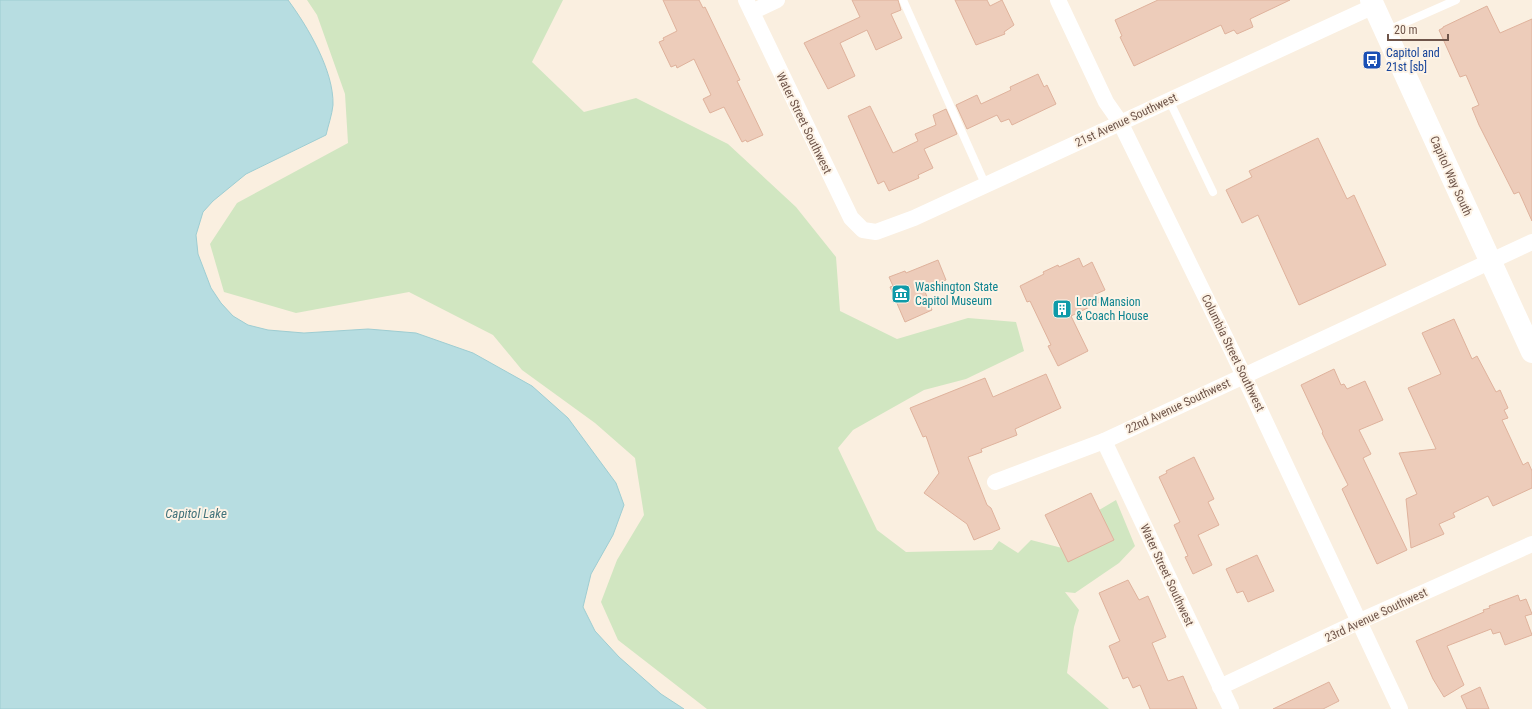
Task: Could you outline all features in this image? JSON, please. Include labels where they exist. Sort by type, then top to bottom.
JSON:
[{"type":"main road","name":"Capitol Way South","points":[[1373,3],[1489,262],[1532,352]]},
{"type":"street","points":[[749,6],[777,0]]},
{"type":"street","name":"Columbia Street Southwest","points":[[1058,0],[1106,102],[1120,122],[1244,376],[1400,709]]},
{"type":"street","name":"21st Avenue Southwest","points":[[876,232],[914,218],[986,186],[1373,3]]},
{"type":"street","name":"Water Street Southwest","points":[[749,6],[851,218],[863,230],[876,232]]},
{"type":"street","name":"22nd Avenue Southwest","points":[[995,482],[1104,441],[1532,242]]},
{"type":"street","name":"Water Street Southwest","points":[[1104,441],[1231,709]]},
{"type":"street","name":"23rd Avenue Southwest","points":[[1220,688],[1360,621],[1532,544]]},
{"type":"lane","points":[[902,0],[986,186]]},
{"type":"lane","points":[[1386,32],[1456,0]]},
{"type":"lane","points":[[1170,100],[1213,192]]},
{"type":"green space","points":[[307,0],[563,0],[532,62],[584,112],[636,98],[728,144],[796,207],[836,257],[840,311],[897,339],[968,318],[1016,322],[1024,351],[966,379],[924,390],[853,430],[838,448],[877,530],[906,552],[992,550],[999,541],[1018,553],[1031,540],[1066,549],[1084,519],[1116,500],[1135,546],[1119,563],[1075,593],[1065,592],[1079,610],[1074,627],[1067,673],[1109,709],[707,709],[618,640],[601,602],[617,560],[644,515],[635,458],[595,423],[522,370],[493,335],[409,292],[296,313],[224,292],[210,244],[237,203],[348,143],[345,94],[317,15]]},
{"type":"water","name":"Capitol Lake","points":[[0,0],[288,0],[304,23],[324,64],[332,92],[333,105],[331,117],[326,135],[246,174],[213,201],[203,212],[196,235],[198,254],[211,288],[221,303],[233,316],[248,325],[268,330],[304,333],[368,329],[416,333],[473,353],[532,386],[568,418],[616,483],[624,505],[613,535],[591,574],[583,607],[595,631],[619,657],[661,694],[684,709],[0,709]]},
{"type":"building","points":[[663,0],[699,0],[703,8],[705,7],[740,80],[737,81],[763,135],[747,142],[746,140],[742,142],[724,107],[710,113],[703,99],[711,95],[694,59],[677,68],[676,65],[671,67],[659,42],[664,40],[663,38],[677,31]]},
{"type":"building","points":[[852,0],[898,0],[901,10],[891,14],[902,38],[876,50],[867,30],[840,43],[855,76],[828,89],[804,43],[860,17]]},
{"type":"building","points":[[955,0],[987,0],[990,6],[1002,0],[1014,25],[1004,32],[1005,34],[976,45]]},
{"type":"building","points":[[1158,0],[1290,0],[1250,19],[1253,27],[1237,34],[1234,30],[1225,34],[1221,25],[1134,66],[1120,37],[1122,36],[1115,20]]},
{"type":"building","points":[[1487,6],[1500,33],[1532,19],[1532,221],[1519,192],[1514,194],[1479,125],[1472,108],[1479,105],[1466,75],[1460,77],[1439,30]]},
{"type":"building","points":[[1038,74],[1044,87],[1047,85],[1056,104],[1012,125],[1009,119],[1001,122],[997,115],[967,129],[956,105],[977,95],[981,104],[1011,90],[1010,87]]},
{"type":"building","points":[[870,106],[893,153],[918,141],[915,134],[936,125],[933,115],[946,109],[957,134],[924,149],[933,168],[918,175],[919,178],[889,191],[884,181],[878,184],[848,116]]},
{"type":"building","points":[[1318,138],[1347,199],[1354,195],[1386,265],[1299,305],[1258,215],[1242,223],[1226,190],[1252,177],[1249,171]]},
{"type":"building","name":"Lord Mansion & Coach House","points":[[1079,258],[1083,267],[1092,262],[1105,290],[1096,294],[1100,302],[1071,316],[1088,351],[1058,366],[1048,346],[1051,345],[1030,301],[1027,302],[1020,286],[1044,274],[1043,272]]},
{"type":"building","points":[[938,260],[946,280],[924,289],[932,310],[905,322],[890,287],[893,286],[889,277],[905,271],[906,273]]},
{"type":"building","points":[[1454,319],[1472,359],[1477,356],[1496,392],[1500,390],[1508,408],[1504,410],[1508,418],[1502,420],[1523,465],[1528,462],[1532,471],[1532,488],[1493,506],[1488,496],[1453,513],[1455,517],[1439,524],[1444,534],[1411,548],[1406,499],[1417,494],[1399,453],[1436,449],[1408,388],[1441,374],[1422,333]]},
{"type":"building","points":[[1334,369],[1341,385],[1344,384],[1347,389],[1365,381],[1383,420],[1359,430],[1371,454],[1363,458],[1407,550],[1377,564],[1342,489],[1348,485],[1322,433],[1323,432],[1301,385]]},
{"type":"building","points":[[1046,374],[1061,408],[1015,429],[1017,435],[981,449],[982,452],[968,457],[987,505],[991,508],[1000,529],[974,540],[967,524],[924,493],[939,473],[926,436],[923,437],[910,408],[985,378],[993,397]]},
{"type":"building","points":[[1194,457],[1214,499],[1208,502],[1219,525],[1198,535],[1212,565],[1193,574],[1185,557],[1188,556],[1174,525],[1180,522],[1159,477],[1167,473],[1166,471]]},
{"type":"building","points":[[1091,493],[1114,540],[1068,562],[1045,515]]},
{"type":"building","points":[[1257,555],[1274,591],[1248,602],[1243,591],[1237,593],[1226,569]]},
{"type":"building","points":[[1128,580],[1139,600],[1148,596],[1166,637],[1152,643],[1168,681],[1183,676],[1197,709],[1150,709],[1140,685],[1133,688],[1128,677],[1123,679],[1109,646],[1120,641],[1099,593]]},
{"type":"building","points":[[1518,595],[1520,601],[1526,599],[1532,614],[1525,616],[1532,635],[1505,645],[1500,632],[1493,634],[1491,629],[1447,646],[1464,685],[1444,697],[1433,679],[1416,641],[1484,612],[1483,610],[1490,608],[1489,606]]},
{"type":"building","points":[[1329,682],[1339,701],[1323,709],[1273,709]]},
{"type":"building","points":[[1480,687],[1489,709],[1467,709],[1461,696]]},
{"type":"place","name":"Capitol and 21st [sb]","points":[[1372,60]]},
{"type":"place","name":"Washington State Capitol Museum","points":[[901,294]]},
{"type":"place","name":"Lord Mansion & Coach House","points":[[1062,309]]}]
